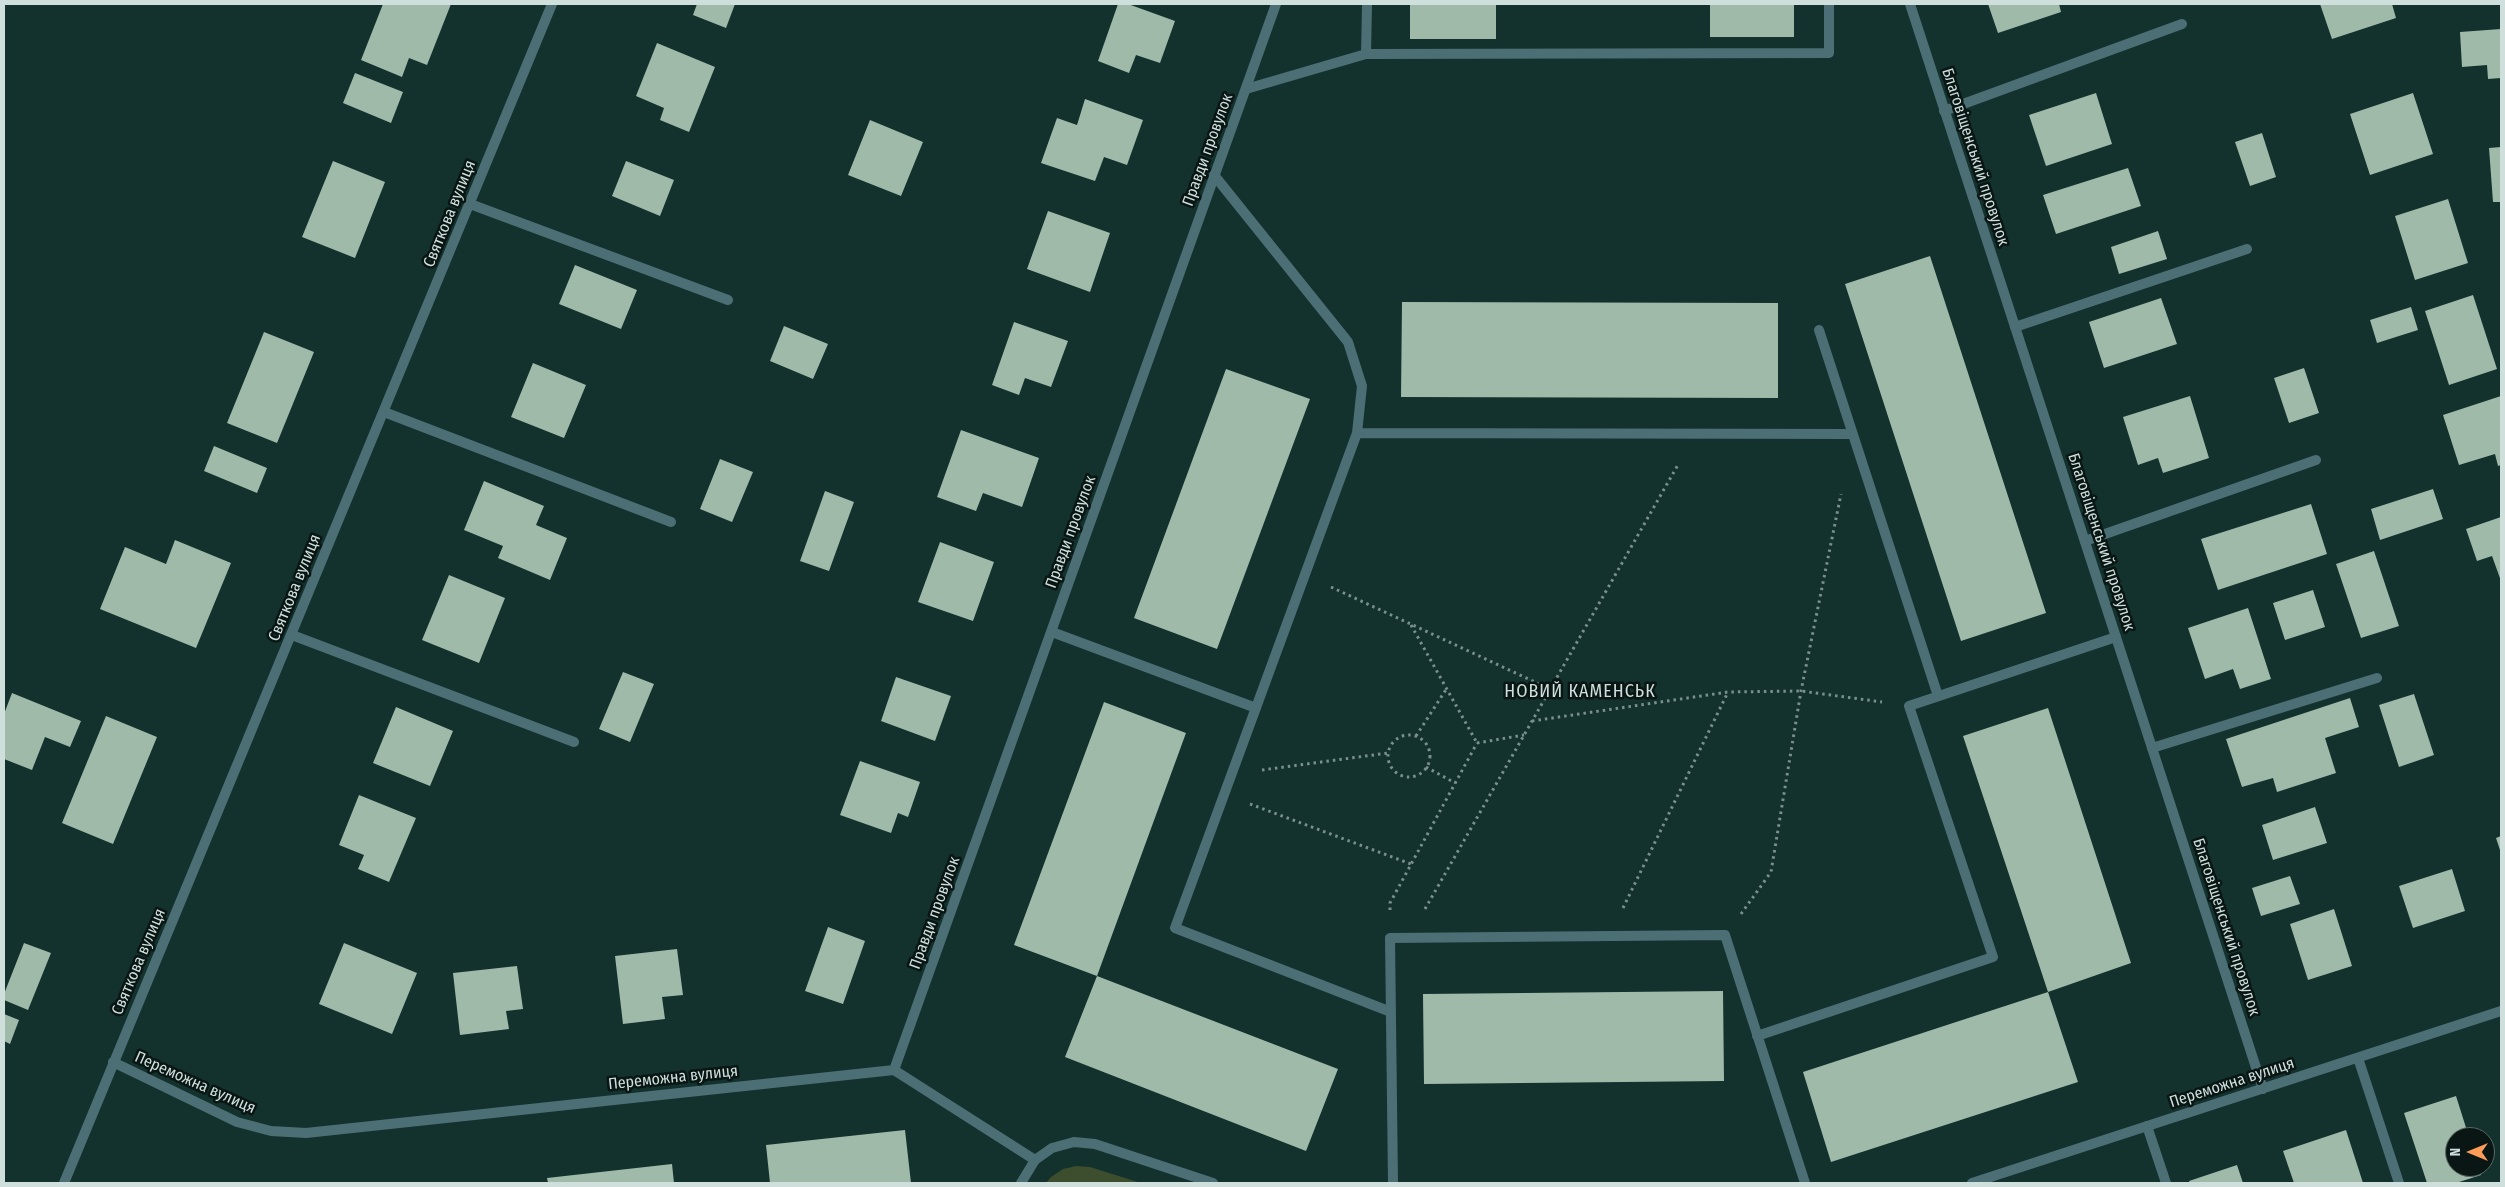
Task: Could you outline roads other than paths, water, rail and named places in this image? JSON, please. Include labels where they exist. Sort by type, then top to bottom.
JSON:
[{"type":"street","name":"Святкова вулиця","points":[[64,1183],[552,4]]},
{"type":"street","name":"Правди провулок","points":[[894,1070],[1276,4]]},
{"type":"street","points":[[1366,54],[1367,4]]},
{"type":"street","points":[[1246,89],[1366,54],[1829,53],[1829,4]]},
{"type":"street","name":"Благовіщенський провулок","points":[[1910,4],[2263,1089]]},
{"type":"street","points":[[1944,110],[2182,24]]},
{"type":"street","points":[[1214,176],[1348,342],[1362,386],[1357,433],[1176,928],[1391,1012]]},
{"type":"street","points":[[470,204],[728,300]]},
{"type":"street","points":[[2014,327],[2247,249]]},
{"type":"street","points":[[1819,330],[1938,696]]},
{"type":"street","points":[[384,412],[671,522]]},
{"type":"street","points":[[1357,433],[1853,434]]},
{"type":"street","points":[[2085,541],[2316,460]]},
{"type":"street","points":[[1052,632],[1256,708]]},
{"type":"street","points":[[292,635],[574,742]]},
{"type":"street","points":[[1757,1036],[1993,957],[1909,706],[2116,637]]},
{"type":"street","points":[[2152,748],[2377,678]]},
{"type":"street","points":[[1393,1183],[1390,938],[1725,935],[1804,1183]]},
{"type":"street","name":"Переможна вулиця","points":[[1972,1183],[2501,1011]]},
{"type":"street","points":[[2358,1058],[2399,1183]]},
{"type":"street","name":"Переможна вулиця","points":[[113,1062],[238,1122],[271,1131],[306,1133],[894,1070]]},
{"type":"street","points":[[894,1070],[1035,1160]]},
{"type":"street","points":[[2147,1126],[2166,1183]]},
{"type":"street","points":[[1021,1183],[1035,1160],[1052,1148],[1074,1142],[1095,1144],[1214,1183]]},
{"type":"district","name":"НОВИЙ КАМЕНСЬК","points":[[1580,692]]}]
